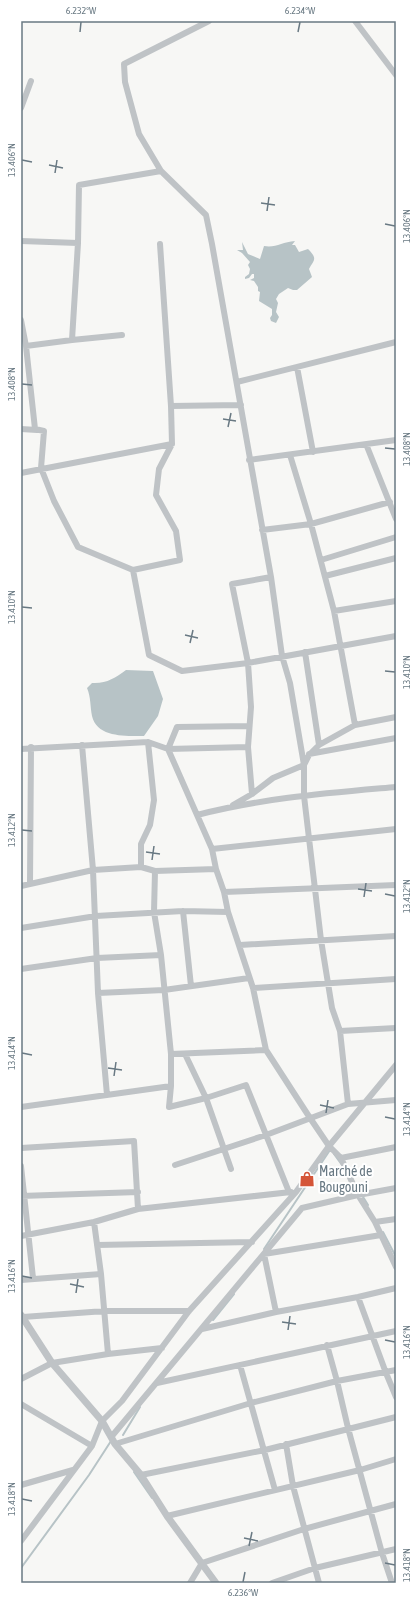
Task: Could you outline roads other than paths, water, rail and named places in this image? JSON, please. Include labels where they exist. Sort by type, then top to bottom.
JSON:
[{"type":"street","points":[[209,21],[124,64],[125,82],[139,134],[161,170],[206,215],[271,577],[282,656],[290,682],[304,765],[304,796],[321,940],[332,1008],[340,1031],[348,1104]]},
{"type":"street","points":[[355,21],[396,75]]},
{"type":"street","points":[[21,108],[32,81]]},
{"type":"street","points":[[72,340],[78,243],[79,185],[161,170]]},
{"type":"street","points":[[21,241],[78,243]]},
{"type":"street","points":[[44,431],[41,468],[54,501],[78,547],[133,570],[180,560],[176,531],[156,495],[159,469],[172,444],[171,406],[160,244]]},
{"type":"street","points":[[21,320],[26,346],[35,429],[44,431]]},
{"type":"street","points":[[26,346],[122,335]]},
{"type":"street","points":[[236,382],[396,342]]},
{"type":"street","points":[[296,367],[313,452]]},
{"type":"street","points":[[171,406],[241,405]]},
{"type":"street","points":[[21,429],[44,431]]},
{"type":"street","points":[[249,460],[396,440]]},
{"type":"street","points":[[21,473],[172,444]]},
{"type":"street","points":[[366,444],[396,519]]},
{"type":"street","points":[[290,455],[311,524],[334,611],[354,724]]},
{"type":"street","points":[[262,530],[311,524],[390,502]]},
{"type":"street","points":[[321,560],[396,537]]},
{"type":"street","points":[[325,576],[396,558]]},
{"type":"street","points":[[133,570],[150,655],[182,671],[248,663],[396,636]]},
{"type":"street","points":[[252,794],[248,747],[251,707],[248,663],[232,584],[271,577]]},
{"type":"street","points":[[334,611],[396,601]]},
{"type":"street","points":[[305,652],[319,745]]},
{"type":"street","points":[[229,807],[252,794],[273,778],[304,765],[309,755],[319,745],[354,724],[396,717]]},
{"type":"street","points":[[249,726],[177,727],[168,749],[212,849],[228,912],[253,988],[266,1050],[329,1146],[341,1158],[358,1194],[375,1222],[395,1263]]},
{"type":"street","points":[[309,755],[396,738]]},
{"type":"street","points":[[21,748],[148,742],[168,749],[248,747]]},
{"type":"street","points":[[141,867],[141,844],[150,825],[154,800],[148,742]]},
{"type":"street","points":[[82,745],[93,870],[98,993],[107,1095]]},
{"type":"street","points":[[30,884],[31,747]]},
{"type":"street","points":[[197,815],[229,807],[304,796],[396,787]]},
{"type":"street","points":[[212,849],[396,830]]},
{"type":"street","points":[[21,886],[93,870],[141,867],[155,871],[216,869]]},
{"type":"street","points":[[155,871],[154,912],[161,955],[171,1054],[171,1086],[169,1107],[206,1098],[246,1085],[288,1192]]},
{"type":"street","points":[[224,892],[396,885]]},
{"type":"street","points":[[21,928],[96,916],[183,911],[228,912]]},
{"type":"street","points":[[183,911],[191,986]]},
{"type":"street","points":[[240,945],[396,936]]},
{"type":"street","points":[[21,969],[97,958],[161,955]]},
{"type":"street","points":[[98,993],[164,990],[249,978]]},
{"type":"street","points":[[253,988],[396,979]]},
{"type":"street","points":[[340,1031],[396,1028]]},
{"type":"street","points":[[171,1054],[266,1050]]},
{"type":"street","points":[[185,1054],[206,1098],[231,1169]]},
{"type":"street","points":[[21,1541],[92,1446],[102,1421],[122,1402],[189,1311],[296,1192],[329,1146],[396,1065]]},
{"type":"street","points":[[21,1107],[171,1086]]},
{"type":"street","points":[[175,1165],[224,1150],[348,1104],[396,1100]]},
{"type":"street","points":[[21,1148],[134,1141],[138,1209]]},
{"type":"street","points":[[341,1158],[396,1147]]},
{"type":"street","points":[[21,1166],[24,1235],[33,1278]]},
{"type":"street","points":[[112,1436],[302,1208],[358,1194],[396,1188]]},
{"type":"street","points":[[23,1196],[138,1192]]},
{"type":"street","points":[[24,1235],[94,1222],[138,1209],[296,1192]]},
{"type":"street","points":[[375,1222],[396,1219]]},
{"type":"street","points":[[94,1222],[105,1311],[108,1354]]},
{"type":"street","points":[[264,1254],[381,1235]]},
{"type":"street","points":[[97,1245],[252,1242]]},
{"type":"street","points":[[264,1254],[276,1312]]},
{"type":"street","points":[[21,1280],[101,1274]]},
{"type":"street","points":[[202,1329],[276,1312],[358,1297],[396,1288]]},
{"type":"street","points":[[358,1297],[396,1397]]},
{"type":"street","points":[[189,1311],[105,1311],[22,1316],[52,1363],[102,1421],[112,1436],[115,1444],[141,1475],[167,1516],[216,1583]]},
{"type":"street","points":[[157,1383],[396,1331]]},
{"type":"street","points":[[327,1345],[382,1553],[392,1583]]},
{"type":"street","points":[[21,1378],[52,1363],[108,1354],[162,1348]]},
{"type":"street","points":[[240,1365],[275,1490]]},
{"type":"street","points":[[115,1444],[251,1403],[337,1381],[396,1370]]},
{"type":"street","points":[[21,1404],[92,1446]]},
{"type":"street","points":[[141,1475],[265,1450],[396,1417]]},
{"type":"street","points":[[286,1444],[293,1486],[319,1583]]},
{"type":"street","points":[[167,1516],[396,1460]]},
{"type":"street","points":[[21,1485],[73,1470]]},
{"type":"street","points":[[190,1583],[202,1563],[304,1529],[396,1504]]},
{"type":"street","points":[[272,1583],[315,1568],[396,1549]]},
{"type":"waterway","points":[[264,1249],[330,1150],[331,1151]]},
{"type":"waterway","points":[[334,1154],[342,1165]]},
{"type":"waterway","points":[[357,1187],[368,1205]]},
{"type":"waterway","points":[[383,1232],[396,1257]]},
{"type":"waterway","points":[[213,1320],[234,1294]]},
{"type":"waterway","points":[[123,1435],[140,1407]]},
{"type":"waterway","points":[[21,1568],[89,1475],[111,1441]]},
{"type":"waterway","points":[[134,1472],[152,1498]]},
{"type":"place","name":"Marché de Bougouni","points":[[307,1179]]}]
